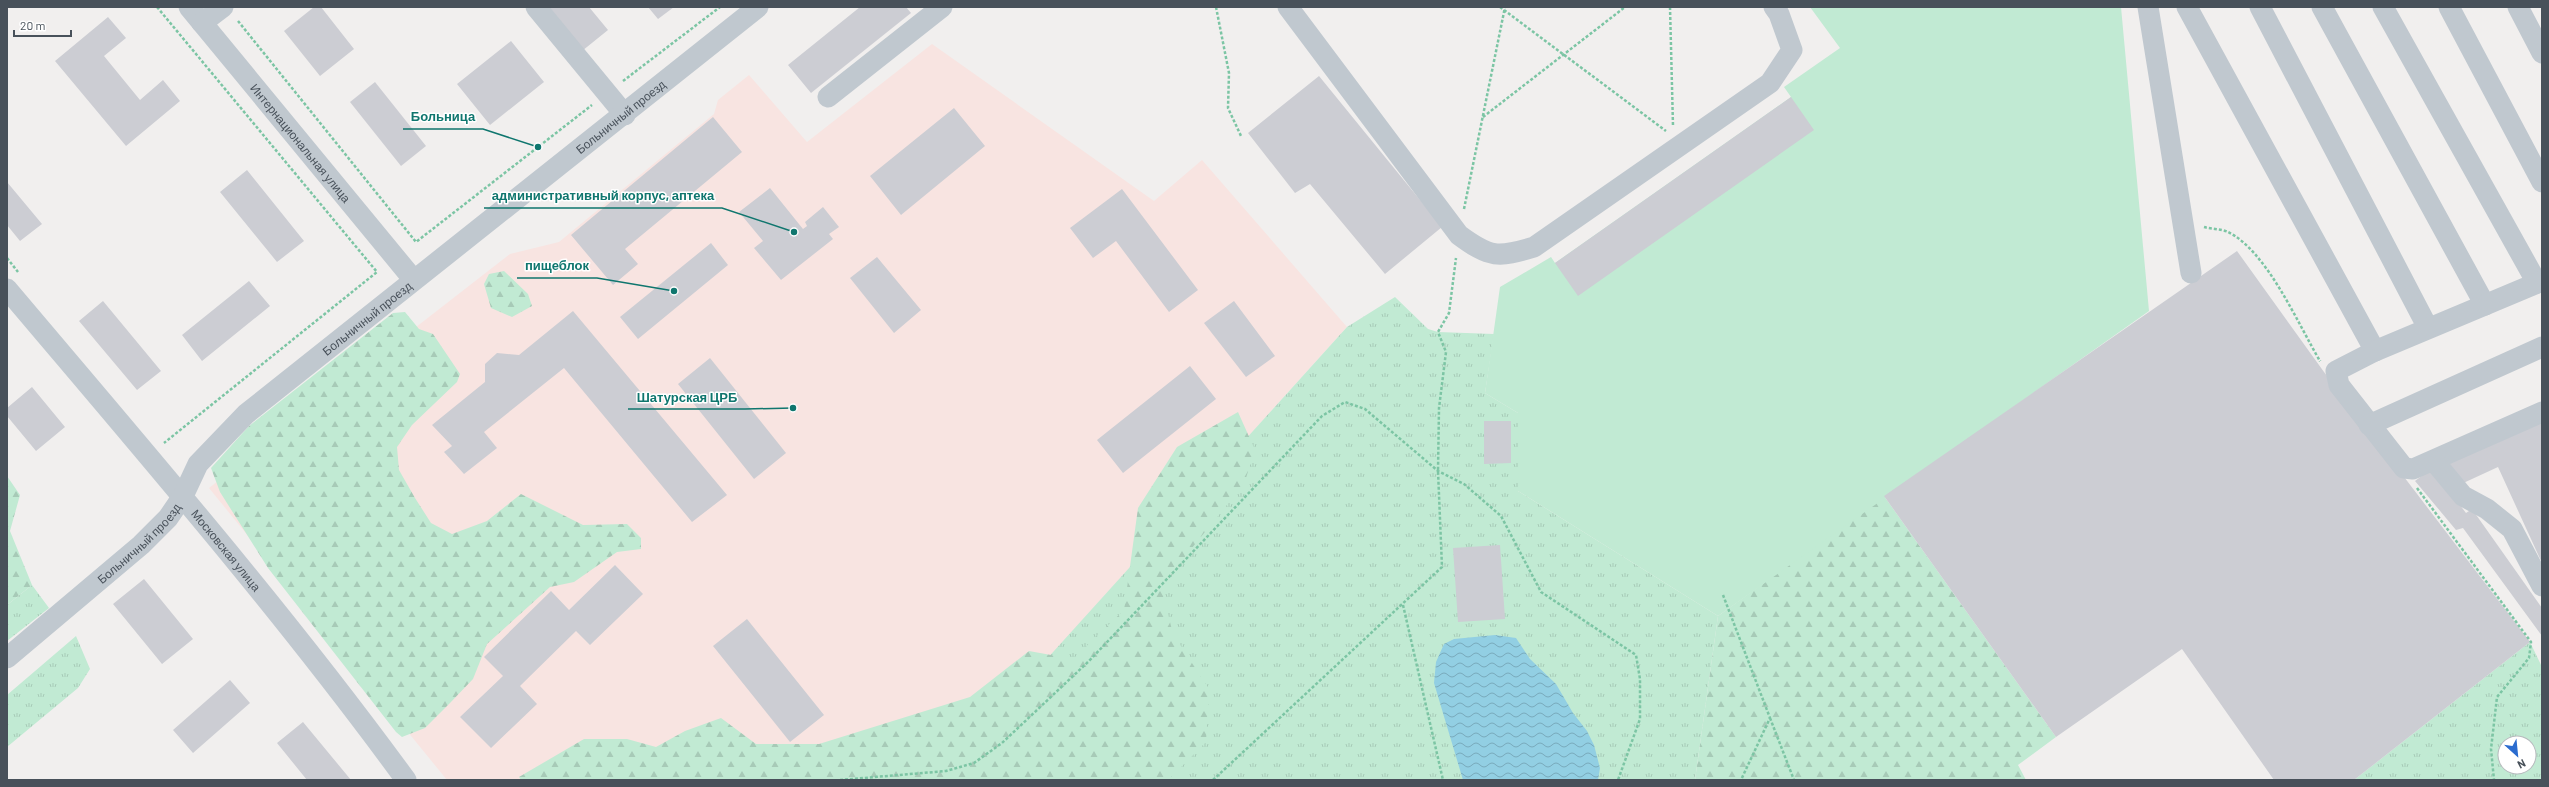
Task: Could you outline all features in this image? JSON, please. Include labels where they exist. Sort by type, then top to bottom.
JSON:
[{"type":"street","name":"Интернациональная улица","points":[[189,7],[413,279]]},
{"type":"street","points":[[536,7],[625,115]]},
{"type":"street","name":"Больничный проезд","points":[[7,658],[141,545],[168,518],[183,496],[198,464],[246,414],[413,279],[625,115],[758,7]]},
{"type":"street","points":[[828,97],[942,7]]},
{"type":"street","points":[[1288,7],[1459,235],[1481,251],[1505,256],[1534,247],[1676,141],[1770,83],[1792,50],[1779,14],[1774,7]]},
{"type":"street","points":[[2148,7],[2191,273]]},
{"type":"street","points":[[2187,7],[2375,351]]},
{"type":"street","points":[[2260,7],[2428,328]]},
{"type":"street","points":[[2322,7],[2485,305]]},
{"type":"street","points":[[2383,7],[2540,282],[2375,351],[2336,371],[2339,385],[2404,468],[2413,469],[2542,412]]},
{"type":"street","points":[[2449,7],[2542,182]]},
{"type":"street","points":[[2518,7],[2542,53]]},
{"type":"street","points":[[202,23],[230,13]]},
{"type":"street","name":"Московская улица","points":[[15,283],[362,721],[406,780]]},
{"type":"street","points":[[2369,425],[2542,347]]},
{"type":"street","points":[[2434,460],[2463,496],[2487,508],[2512,529],[2542,586]]},
{"type":"path","points":[[158,7],[377,272],[165,444],[160,438]]},
{"type":"path","points":[[230,13],[416,242],[720,7]]},
{"type":"path","points":[[1216,7],[1229,73],[1228,108],[1241,136]]},
{"type":"path","points":[[1500,7],[1676,141]]},
{"type":"path","points":[[1482,117],[1625,7]]},
{"type":"path","points":[[1670,7],[1676,141]]},
{"type":"path","points":[[1213,780],[1403,605],[1442,567],[1438,471],[1439,408],[1446,352],[1438,332],[1449,313],[1459,235],[1504,9]]},
{"type":"path","points":[[2184,224],[2228,232],[2246,244],[2263,263],[2322,363],[2336,371]]},
{"type":"path","points":[[7,258],[15,283]]},
{"type":"path","points":[[840,780],[946,771],[974,763],[1002,743],[1089,661],[1322,416],[1345,402],[1365,409],[1438,471],[1464,484],[1501,516],[1542,592],[1636,655],[1640,679],[1640,720],[1618,780]]},
{"type":"path","points":[[2404,468],[2531,642],[2529,658],[2497,697],[2491,749],[2494,780]]},
{"type":"path","points":[[1722,595],[1794,780]]},
{"type":"path","points":[[1403,605],[1443,780]]},
{"type":"path","points":[[1741,780],[1770,718]]},
{"type":"shaded area","points":[[932,44],[1154,201],[1202,160],[1347,327],[969,746],[608,780],[447,780],[209,488],[510,254],[559,242],[714,114],[718,100],[749,75],[807,142]]},
{"type":"green space","points":[[1810,7],[2121,7],[2149,311],[1718,616],[1518,491],[1518,413],[1485,393],[1500,287],[1551,257],[1555,263],[1791,97],[1784,87],[1840,48]]},
{"type":"green space","points":[[504,271],[528,294],[532,306],[512,317],[491,308],[484,284],[489,274]]},
{"type":"green space","points":[[1395,297],[1428,329],[1438,332],[1494,334],[1485,393],[1518,413],[1518,491],[1718,616],[1695,780],[608,780],[969,745],[1347,327]]},
{"type":"green space","points":[[405,312],[419,329],[433,334],[460,374],[457,382],[412,425],[397,447],[399,470],[431,523],[452,534],[487,521],[521,494],[583,525],[627,524],[641,538],[641,549],[617,552],[574,582],[550,587],[487,644],[473,679],[450,703],[425,728],[402,737],[396,732],[268,568],[220,492],[211,468],[249,426],[393,313]]},
{"type":"green space","points":[[1238,412],[1255,450],[1244,484],[1161,586],[1173,634],[1209,689],[1206,742],[1168,780],[521,780],[519,777],[584,739],[627,739],[656,747],[685,731],[721,718],[756,744],[819,744],[970,697],[1029,651],[1073,659],[1124,610],[1138,508],[1177,447]]},
{"type":"green space","points":[[7,476],[20,495],[10,531],[32,585],[7,605]]},
{"type":"green space","points":[[1884,496],[2056,737],[2018,765],[2026,780],[1695,780],[1718,616]]},
{"type":"green space","points":[[32,585],[49,608],[7,641],[7,605]]},
{"type":"green space","points":[[76,636],[90,669],[78,688],[7,747],[7,695]]},
{"type":"green space","points":[[2530,642],[2542,667],[2542,780],[2354,780]]},
{"type":"water","points":[[1495,635],[1516,638],[1530,659],[1556,684],[1573,713],[1587,731],[1594,745],[1600,768],[1598,780],[1463,780],[1434,683],[1436,662],[1444,644],[1454,639]]},
{"type":"building","points":[[314,7],[321,7],[354,49],[320,76],[284,31]]},
{"type":"building","points":[[546,7],[589,7],[608,30],[582,51]]},
{"type":"building","points":[[648,7],[674,7],[658,19]]},
{"type":"building","points":[[860,7],[906,7],[911,13],[811,93],[788,65]]},
{"type":"building","points":[[108,17],[126,38],[104,56],[140,100],[163,80],[180,101],[126,146],[55,61]]},
{"type":"building","points":[[511,41],[544,82],[490,125],[457,84]]},
{"type":"building","points":[[1319,76],[1442,227],[1385,274],[1310,184],[1295,193],[1248,133]]},
{"type":"building","points":[[375,82],[426,146],[401,166],[350,102]]},
{"type":"building","points":[[1791,97],[1814,130],[1578,296],[1555,263]]},
{"type":"building","points":[[954,108],[985,146],[901,215],[870,176]]},
{"type":"building","points":[[713,117],[742,152],[625,249],[638,264],[613,285],[571,235]]},
{"type":"building","points":[[247,170],[304,241],[277,262],[220,192]]},
{"type":"building","points":[[7,182],[42,224],[20,241],[7,225]]},
{"type":"building","points":[[770,188],[803,229],[807,226],[805,222],[823,207],[839,227],[829,234],[833,239],[781,280],[754,248],[763,241],[739,212]]},
{"type":"building","points":[[1122,189],[1198,290],[1169,312],[1116,241],[1093,258],[1070,228]]},
{"type":"building","points":[[711,243],[728,265],[638,339],[620,317]]},
{"type":"building","points":[[2237,251],[2324,372],[2530,642],[2354,780],[2274,780],[2182,649],[2056,737],[1884,496]]},
{"type":"building","points":[[877,257],[921,310],[894,333],[850,278]]},
{"type":"building","points":[[249,281],[270,306],[202,361],[182,335]]},
{"type":"building","points":[[103,301],[161,371],[137,390],[79,321]]},
{"type":"building","points":[[1234,301],[1275,356],[1246,377],[1204,323]]},
{"type":"building","points":[[573,311],[727,495],[692,522],[564,368],[484,432],[497,448],[464,474],[444,452],[452,446],[432,425],[485,382],[485,364],[497,353],[519,355]]},
{"type":"building","points":[[710,358],[786,453],[754,479],[678,384]]},
{"type":"building","points":[[1190,366],[1216,399],[1123,473],[1097,440]]},
{"type":"building","points":[[32,387],[65,427],[36,451],[7,416],[7,408]]},
{"type":"building","points":[[1484,421],[1511,421],[1511,463],[1484,464]]},
{"type":"building","points":[[2542,421],[2542,563],[2498,467],[2459,485],[2448,464]]},
{"type":"building","points":[[2432,468],[2466,513],[2472,509],[2542,608],[2542,636],[2463,528],[2456,530],[2415,481]]},
{"type":"building","points":[[1500,545],[1505,619],[1458,622],[1453,548]]},
{"type":"building","points":[[615,565],[643,594],[590,645],[576,631],[520,686],[537,704],[491,748],[460,717],[503,676],[484,657],[551,591],[569,610]]},
{"type":"building","points":[[144,579],[193,639],[162,664],[113,604]]},
{"type":"building","points":[[747,619],[824,715],[790,742],[713,646]]},
{"type":"building","points":[[230,680],[250,703],[193,753],[173,730]]},
{"type":"building","points":[[303,722],[351,780],[307,780],[277,743]]},
{"type":"place","name":"Больница","points":[[538,147]]},
{"type":"place","name":"административный корпус, аптека","points":[[794,232]]},
{"type":"place","name":"пищеблок","points":[[674,291]]},
{"type":"place","name":"Шатурская ЦРБ","points":[[793,408]]}]
